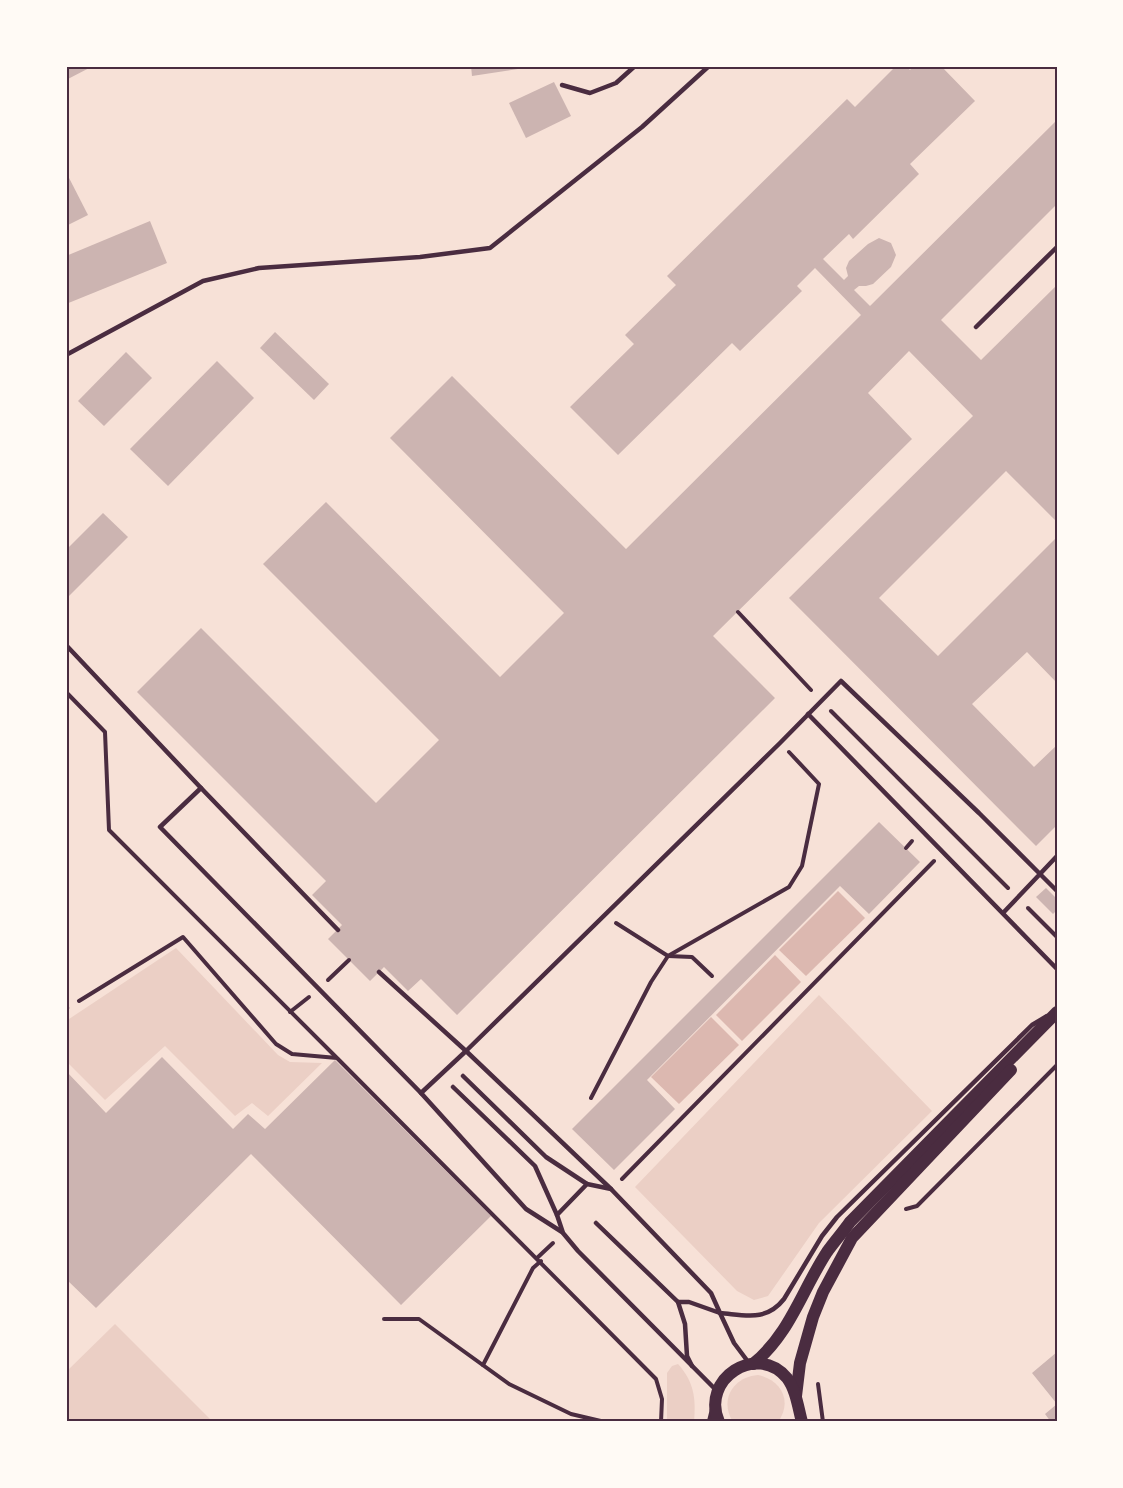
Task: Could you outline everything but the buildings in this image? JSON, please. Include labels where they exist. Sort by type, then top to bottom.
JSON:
[{"type":"main road","points":[[719,1422],[715,1405],[717,1391],[725,1377],[738,1368],[752,1364],[775,1342],[801,1301],[826,1253],[850,1222],[1057,1011]]},
{"type":"main road","points":[[793,1422],[800,1363],[813,1317],[827,1283],[852,1238],[1057,1021]]},
{"type":"main road","points":[[752,1364],[776,1369],[785,1376],[792,1385],[802,1422]]},
{"type":"lane","points":[[562,84],[590,93],[616,83],[635,66]]},
{"type":"lane","points":[[66,355],[203,281],[259,268],[420,257],[490,248],[642,127],[710,66]]},
{"type":"lane","points":[[975,327],[1057,247]]},
{"type":"lane","points":[[66,645],[338,930]]},
{"type":"lane","points":[[421,1093],[466,1052],[841,681],[1057,891]]},
{"type":"lane","points":[[808,714],[1057,969]]},
{"type":"lane","points":[[201,788],[160,827],[421,1093],[526,1209],[563,1233],[578,1251],[717,1391]]},
{"type":"lane","points":[[1003,913],[1057,856]]},
{"type":"lane","points":[[379,972],[611,1189],[711,1293],[734,1343],[752,1364]]},
{"type":"lane","points":[[678,1302],[689,1302],[720,1313],[758,1316],[778,1307],[817,1243],[837,1217],[1032,1025],[1057,1011]]},
{"type":"lane","points":[[463,1076],[546,1157],[587,1184],[611,1189]]},
{"type":"lane","points":[[453,1087],[535,1166],[563,1233]]},
{"type":"lane","points":[[557,1215],[587,1184]]},
{"type":"lane","points":[[596,1223],[678,1302],[685,1324],[687,1356],[696,1372]]},
{"type":"lane","points":[[709,1422],[715,1405]]},
{"type":"path","points":[[738,612],[820,700],[1057,938]]},
{"type":"path","points":[[66,692],[105,732],[109,830],[656,1379],[662,1399],[661,1422]]},
{"type":"path","points":[[591,1098],[651,982],[668,956],[789,887],[802,866],[819,784],[780,743]]},
{"type":"path","points":[[611,1189],[943,852]]},
{"type":"path","points":[[604,916],[668,956],[692,957],[712,976]]},
{"type":"path","points":[[67,1009],[183,937],[276,1044],[292,1054],[337,1058]]},
{"type":"path","points":[[900,1211],[918,1206],[1057,1065]]},
{"type":"path","points":[[483,1365],[533,1268],[554,1242]]},
{"type":"path","points":[[384,1319],[419,1319],[509,1384],[571,1414],[605,1422]]},
{"type":"path","points":[[818,1383],[823,1422]]},
{"type":"shaded area","points":[[838,891],[865,918],[806,976],[779,950]]},
{"type":"shaded area","points":[[176,948],[278,1055],[290,1062],[322,1063],[268,1116],[252,1103],[235,1116],[165,1046],[105,1100],[66,1061],[66,1021]]},
{"type":"shaded area","points":[[775,955],[801,982],[742,1041],[716,1015]]},
{"type":"shaded area","points":[[819,995],[932,1111],[819,1223],[768,1296],[754,1300],[737,1291],[635,1187]]},
{"type":"shaded area","points":[[711,1017],[739,1045],[679,1104],[651,1077]]},
{"type":"shaded area","points":[[115,1324],[213,1422],[66,1422],[66,1372]]},
{"type":"shaded area","points":[[678,1364],[688,1377],[693,1391],[694,1422],[667,1422],[667,1373],[672,1366]]},
{"type":"shaded area","points":[[758,1375],[773,1382],[782,1392],[784,1406],[778,1422],[733,1422],[727,1406],[731,1391],[742,1380]]}]
